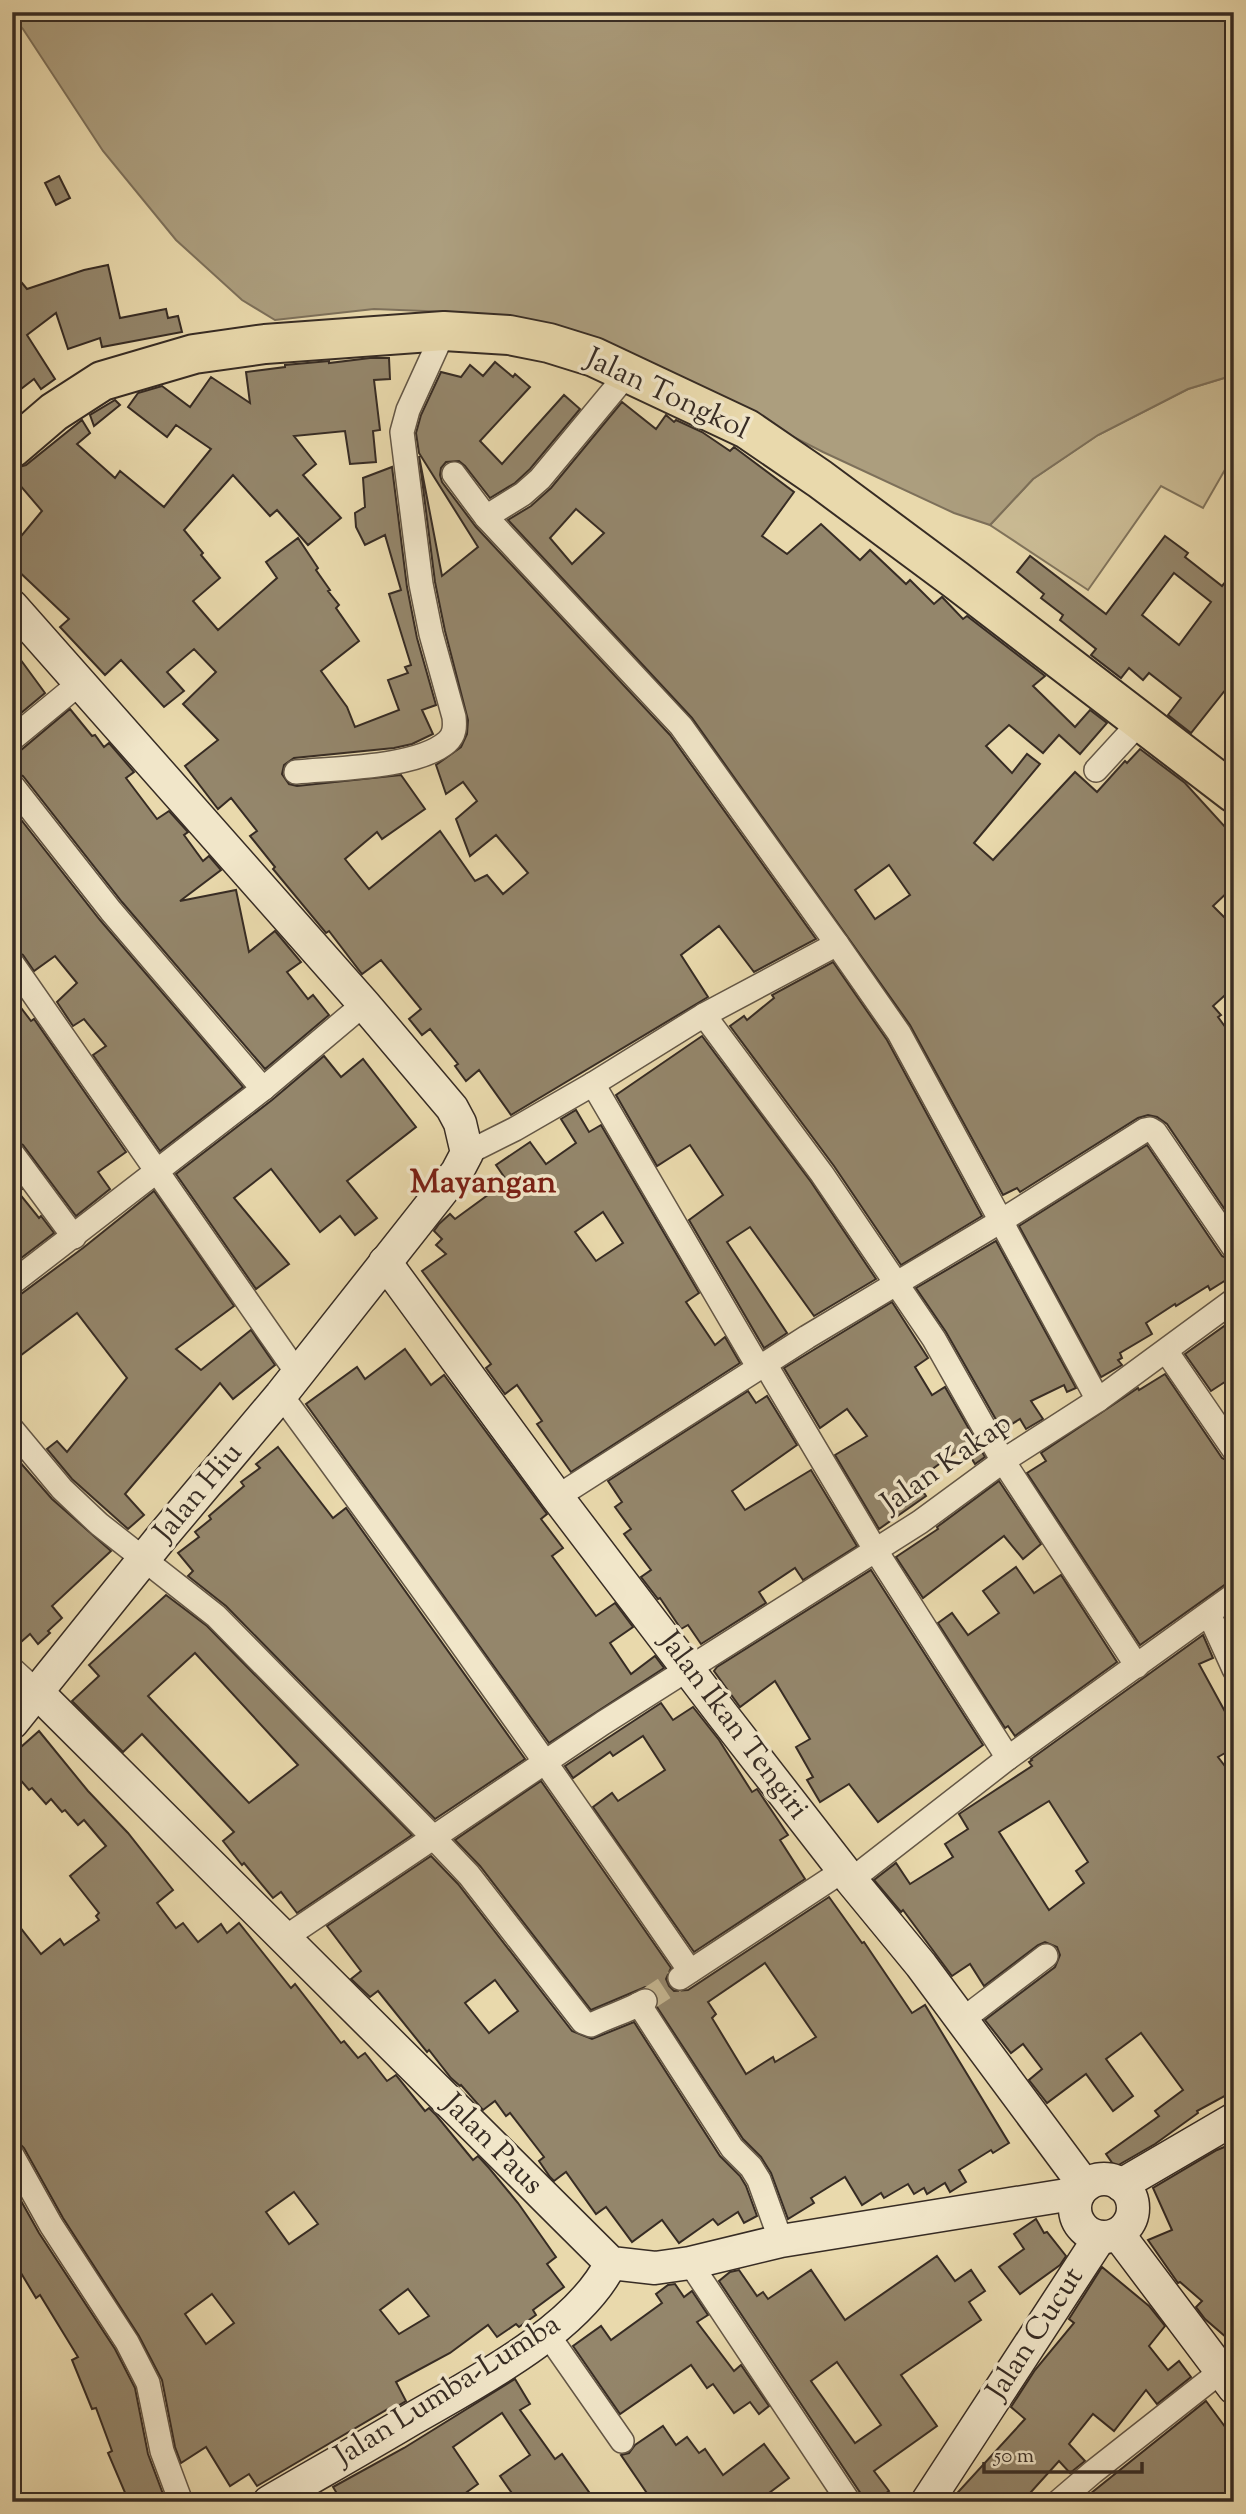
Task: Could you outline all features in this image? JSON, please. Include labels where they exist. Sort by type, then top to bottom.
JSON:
[{"type":"highway","name":"Jalan Tongkol","points":[[12,448],[54,412],[102,381],[194,354],[265,344],[444,331],[509,335],[550,343],[594,357],[747,429],[956,580],[1234,793]]},
{"type":"street","points":[[296,772],[397,762],[439,747],[449,741],[455,730],[421,584],[402,432],[408,410],[444,331]]},
{"type":"street","points":[[486,517],[540,480],[628,373]]},
{"type":"street","points":[[454,474],[486,517],[681,726],[899,1033],[1098,1400]]},
{"type":"street","points":[[12,606],[364,1004],[452,1108],[463,1132],[467,1153],[593,1084],[704,1015],[837,944]]},
{"type":"street","points":[[12,739],[80,683]]},
{"type":"street","points":[[1096,770],[1140,722]]},
{"type":"street","points":[[12,785],[111,911],[263,1089]]},
{"type":"street","points":[[12,963],[157,1171],[289,1385],[407,1565],[547,1761],[685,1975],[848,1875],[1234,1595]]},
{"type":"street","points":[[12,1283],[263,1089],[364,1004]]},
{"type":"street","points":[[704,1015],[822,1174],[894,1284],[934,1339],[1003,1461],[1137,1666]]},
{"type":"street","points":[[593,1084],[762,1366],[1008,1758]]},
{"type":"street","points":[[557,1497],[894,1284],[1150,1129],[1155,1132],[1234,1248]]},
{"type":"street","points":[[12,1153],[74,1237]]},
{"type":"street","name":"Jalan Hiu","points":[[12,1723],[289,1385],[457,1172],[467,1153]]},
{"type":"street","name":"Jalan Ikan Tengiri","points":[[385,1262],[557,1497],[848,1875],[921,1965],[1082,2190]]},
{"type":"street","name":"Jalan Kakap","points":[[283,1938],[603,1723],[920,1522],[1003,1461],[1098,1400],[1234,1300]]},
{"type":"street","points":[[1166,1351],[1234,1450]]},
{"type":"street","points":[[12,1429],[62,1489],[99,1524],[216,1616],[433,1837],[469,1875],[586,2025],[626,2012],[642,2002],[732,2148],[751,2167],[768,2203],[781,2241]]},
{"type":"street","points":[[1209,1614],[1234,1669]]},
{"type":"street","points":[[12,1669],[37,1692]]},
{"type":"street","name":"Jalan Paus","points":[[37,1692],[611,2263]]},
{"type":"street","points":[[962,2020],[1046,1956]]},
{"type":"street","points":[[1121,2185],[1234,2119]]},
{"type":"street","points":[[12,2155],[51,2225],[127,2342],[148,2383],[162,2451],[181,2502]]},
{"type":"street","points":[[611,2263],[655,2268],[690,2263],[781,2241],[1082,2190],[1103,2179],[1121,2185],[1128,2192],[1133,2210],[1126,2228],[1109,2235]]},
{"type":"street","points":[[1071,2497],[1229,2373],[1109,2235],[1084,2228],[1078,2221],[1076,2202],[1082,2190]]},
{"type":"street","name":"Jalan Cucut","points":[[927,2502],[1109,2235]]},
{"type":"street","name":"Jalan Lumba-Lumba","points":[[269,2502],[464,2389],[548,2335],[602,2282],[611,2263]]},
{"type":"street","points":[[690,2263],[849,2502]]},
{"type":"street","points":[[548,2335],[622,2441]]},
{"type":"shaded area","points":[[12,12],[1234,12],[1234,375],[1188,389],[1098,435],[1033,479],[990,525],[954,513],[823,452],[684,381],[575,338],[475,313],[374,309],[275,320],[242,300],[176,240],[103,151],[23,29],[12,17]]},
{"type":"shaded area","points":[[1234,375],[1234,454],[1203,508],[1161,486],[1088,590],[990,525],[1033,479],[1098,435],[1188,389]]},
{"type":"building","points":[[59,176],[70,198],[56,205],[45,183]]},
{"type":"building","points":[[108,265],[120,318],[166,309],[168,318],[178,316],[182,332],[102,347],[100,338],[68,349],[56,313],[27,335],[55,379],[41,389],[34,379],[12,396],[12,271],[27,289]]},
{"type":"building","points":[[389,358],[390,379],[374,380],[380,430],[373,431],[376,462],[350,464],[345,431],[294,436],[316,464],[303,475],[341,518],[308,545],[277,510],[270,516],[233,475],[184,530],[220,578],[193,601],[218,630],[277,578],[266,562],[298,538],[339,605],[336,608],[359,641],[321,671],[347,707],[355,727],[399,710],[388,680],[408,673],[405,667],[411,665],[389,594],[401,590],[385,535],[365,545],[356,527],[355,513],[365,507],[363,478],[392,467],[407,587],[417,638],[436,705],[422,710],[433,734],[412,744],[394,748],[294,758],[284,765],[282,774],[289,784],[297,786],[401,775],[425,809],[382,839],[377,832],[345,859],[369,889],[440,831],[475,881],[487,875],[503,894],[528,873],[496,835],[470,856],[456,819],[477,801],[463,782],[446,794],[436,765],[461,747],[467,734],[468,720],[435,582],[419,456],[442,576],[478,547],[419,453],[416,433],[421,415],[441,372],[461,377],[470,365],[483,376],[495,362],[530,387],[480,441],[502,464],[564,395],[580,409],[530,469],[515,483],[490,498],[459,461],[446,462],[441,468],[442,482],[476,527],[670,735],[816,939],[754,972],[719,926],[681,955],[708,997],[511,1115],[479,1070],[466,1081],[455,1066],[458,1064],[430,1029],[422,1035],[409,1019],[421,1009],[381,960],[362,974],[329,931],[326,933],[273,869],[275,867],[250,836],[257,831],[231,798],[218,809],[185,766],[218,740],[183,704],[216,672],[194,649],[167,672],[184,691],[164,707],[121,660],[105,675],[60,627],[69,619],[12,565],[12,547],[42,511],[12,476],[12,469],[26,465],[82,420],[90,433],[77,444],[115,478],[120,471],[164,507],[211,449],[176,425],[167,437],[128,407],[138,393],[162,386],[190,407],[211,377],[250,403],[246,372],[285,365]]},
{"type":"building","points":[[115,400],[120,405],[94,426],[90,415]]},
{"type":"building","points":[[622,402],[656,429],[666,415],[674,422],[676,420],[702,432],[730,451],[734,447],[794,492],[762,536],[787,554],[821,524],[860,560],[870,550],[906,584],[910,580],[934,604],[942,597],[963,619],[967,616],[1045,676],[1033,686],[1075,727],[1090,710],[1107,723],[1080,754],[1059,735],[1043,753],[1009,725],[986,746],[1012,773],[1027,754],[1040,764],[974,843],[993,860],[1075,772],[1097,792],[1125,761],[1127,763],[1140,749],[1185,783],[1225,827],[1234,820],[1234,886],[1213,906],[1234,927],[1234,987],[1213,1006],[1234,1039],[1234,1223],[1167,1124],[1148,1115],[1138,1118],[1020,1192],[1017,1188],[1003,1195],[910,1025],[692,718],[508,520],[531,506],[551,488]],"holes":[[[576,509],[604,533],[572,564],[550,538]],[[889,865],[910,895],[875,919],[855,890]]]},
{"type":"building","points":[[1165,536],[1188,553],[1185,557],[1222,586],[1234,572],[1234,679],[1191,733],[1168,715],[1181,698],[1149,673],[1143,680],[1129,668],[1121,678],[1091,655],[1096,649],[1060,620],[1063,615],[1041,598],[1044,594],[1017,572],[1030,556],[1106,614]],"holes":[[[1174,573],[1211,602],[1179,645],[1142,615]]]},
{"type":"building","points":[[12,648],[45,693],[21,713],[12,701]]},
{"type":"building","points":[[70,709],[92,736],[95,735],[104,747],[109,743],[134,772],[126,778],[157,819],[169,811],[188,832],[184,835],[203,861],[209,856],[221,870],[180,901],[236,890],[249,952],[275,931],[301,962],[287,972],[308,999],[313,995],[329,1015],[265,1069],[122,902],[23,776],[12,771],[12,753],[21,750]]},
{"type":"building","points":[[15,812],[100,920],[243,1087],[160,1151],[93,1055],[106,1046],[84,1019],[73,1026],[57,1002],[77,983],[55,956],[34,971],[23,955],[12,949],[12,814]]},
{"type":"building","points":[[833,962],[887,1040],[982,1216],[901,1265],[834,1166],[730,1026],[744,1016],[747,1020],[774,998],[772,995]]},
{"type":"building","points":[[12,996],[31,1021],[34,1019],[126,1152],[98,1172],[110,1189],[76,1216],[23,1145],[12,1139]]},
{"type":"building","points":[[702,1036],[811,1182],[876,1279],[814,1316],[750,1227],[727,1242],[787,1333],[764,1348],[689,1220],[723,1195],[690,1145],[657,1166],[616,1095]]},
{"type":"building","points":[[324,1056],[341,1077],[363,1059],[416,1127],[347,1181],[377,1218],[355,1235],[340,1216],[320,1232],[271,1169],[234,1198],[289,1264],[256,1289],[176,1174]]},
{"type":"building","points":[[576,1110],[589,1132],[601,1125],[699,1293],[686,1302],[715,1345],[725,1337],[740,1363],[571,1472],[537,1424],[542,1421],[517,1385],[505,1394],[486,1368],[491,1364],[422,1271],[446,1254],[436,1245],[442,1239],[434,1231],[439,1224],[450,1214],[455,1219],[507,1181],[496,1165],[530,1142],[546,1164],[576,1143],[561,1119]],"holes":[[[603,1212],[623,1243],[596,1261],[575,1232]]]},
{"type":"building","points":[[1147,1145],[1222,1256],[1234,1262],[1234,1275],[1210,1290],[1208,1286],[1176,1306],[1175,1304],[1146,1323],[1152,1334],[1120,1353],[1122,1358],[1118,1360],[1122,1365],[1101,1377],[1019,1226]]},
{"type":"building","points":[[12,1177],[22,1189],[18,1192],[54,1233],[12,1265]]},
{"type":"building","points":[[154,1191],[234,1306],[176,1349],[201,1370],[251,1330],[275,1365],[233,1399],[220,1383],[125,1494],[144,1515],[128,1529],[72,1479],[47,1449],[57,1441],[67,1452],[127,1378],[77,1313],[12,1362],[12,1297],[21,1294],[83,1248]]},
{"type":"building","points":[[996,1241],[1076,1388],[1067,1392],[1064,1385],[1031,1401],[1043,1419],[1026,1429],[1020,1419],[1002,1430],[946,1332],[916,1288]]},
{"type":"building","points":[[892,1302],[928,1358],[915,1367],[932,1395],[945,1387],[985,1457],[975,1464],[964,1446],[916,1481],[926,1496],[879,1529],[835,1455],[867,1436],[847,1409],[820,1428],[784,1368]]},
{"type":"building","points":[[1234,1319],[1234,1376],[1211,1391],[1185,1354]]},
{"type":"building","points":[[405,1349],[431,1385],[444,1375],[547,1514],[541,1519],[563,1548],[552,1556],[596,1616],[615,1603],[633,1627],[610,1643],[631,1674],[655,1656],[664,1668],[549,1743],[306,1404],[357,1367],[365,1379]]},
{"type":"building","points":[[1165,1374],[1222,1458],[1234,1464],[1234,1581],[1140,1645],[1027,1473],[1046,1461],[1041,1453],[1138,1388],[1139,1390]]},
{"type":"building","points":[[748,1391],[756,1403],[767,1396],[797,1445],[732,1491],[745,1510],[811,1470],[857,1546],[803,1580],[795,1568],[759,1592],[766,1603],[701,1644],[688,1625],[681,1629],[660,1598],[658,1599],[641,1577],[651,1570],[624,1534],[631,1529],[615,1507],[622,1502],[608,1481]]},
{"type":"building","points":[[278,1447],[333,1518],[346,1508],[525,1759],[435,1819],[226,1606],[188,1576],[193,1571],[178,1553],[199,1537],[195,1532],[211,1519],[209,1516],[244,1486],[241,1482],[260,1468],[256,1464]]},
{"type":"building","points":[[12,1453],[52,1499],[111,1551],[52,1606],[62,1618],[48,1631],[50,1633],[38,1644],[30,1634],[12,1650]]},
{"type":"building","points":[[999,1481],[1041,1544],[1023,1559],[1004,1536],[923,1598],[896,1557],[938,1529],[937,1527]]},
{"type":"building","points":[[1016,1567],[1034,1593],[1061,1575],[1117,1662],[1015,1736],[1008,1726],[1005,1728],[938,1623],[952,1613],[968,1635],[999,1613],[983,1591]]},
{"type":"building","points":[[871,1570],[983,1745],[878,1822],[849,1784],[820,1802],[807,1780],[813,1777],[796,1747],[810,1739],[775,1681],[740,1707],[714,1671]]},
{"type":"building","points":[[166,1595],[207,1626],[412,1835],[297,1913],[281,1892],[273,1898],[244,1863],[242,1865],[223,1841],[234,1832],[142,1734],[123,1752],[72,1701],[99,1676],[89,1665]],"holes":[[[195,1653],[298,1765],[249,1803],[148,1696]]]},
{"type":"building","points":[[1203,1635],[1213,1658],[1199,1664],[1234,1728],[1234,1748],[1218,1757],[1234,1778],[1234,2091],[1197,2111],[1198,2113],[1155,2144],[1115,2167],[1106,2154],[1159,2116],[1155,2111],[1183,2090],[1141,2033],[1106,2059],[1133,2096],[1113,2111],[1086,2074],[1047,2103],[1029,2080],[1042,2069],[1023,2044],[1011,2053],[985,2020],[1055,1967],[1060,1955],[1057,1947],[1045,1942],[1038,1945],[984,1986],[970,1964],[952,1976],[903,1910],[901,1912],[874,1880],[896,1863],[910,1884],[953,1857],[945,1844],[968,1829],[959,1814],[1032,1766],[1029,1762]],"holes":[[[1049,1801],[1088,1862],[1076,1871],[1084,1883],[1049,1910],[999,1832]]]},
{"type":"building","points":[[661,1703],[673,1720],[693,1707],[719,1740],[752,1792],[757,1789],[788,1835],[780,1840],[805,1879],[694,1952],[593,1807],[612,1793],[618,1801],[665,1770],[643,1736],[613,1756],[610,1752],[573,1778],[565,1766]]},
{"type":"building","points":[[39,1731],[88,1791],[128,1833],[173,1890],[157,1903],[176,1928],[183,1923],[198,1942],[221,1924],[227,1933],[239,1923],[291,1988],[295,1984],[341,2043],[344,2041],[358,2058],[365,2053],[387,2081],[396,2075],[425,2111],[429,2108],[436,2115],[473,2160],[478,2156],[518,2203],[556,2257],[547,2264],[564,2287],[533,2310],[536,2315],[497,2337],[488,2325],[450,2353],[396,2382],[406,2401],[257,2486],[249,2474],[230,2486],[206,2447],[181,2463],[175,2447],[162,2380],[139,2336],[63,2218],[24,2148],[12,2141],[12,1917],[41,1954],[60,1939],[64,1945],[99,1920],[96,1916],[99,1913],[70,1876],[106,1846],[84,1820],[78,1825],[51,1799],[46,1804],[32,1788],[29,1790],[12,1770],[12,1755]],"holes":[[[294,2192],[318,2224],[289,2244],[266,2212]],[[408,2289],[429,2316],[399,2334],[380,2310]],[[212,2294],[234,2323],[206,2344],[185,2314]]]},
{"type":"building","points":[[541,1781],[671,1968],[666,1979],[674,1991],[688,1990],[829,1897],[862,1943],[864,1942],[912,2013],[925,2005],[1009,2143],[993,2153],[991,2150],[959,2170],[966,2182],[950,2192],[945,2183],[927,2194],[924,2188],[914,2194],[908,2184],[884,2198],[881,2193],[862,2205],[845,2177],[811,2198],[814,2203],[788,2219],[771,2173],[761,2157],[743,2139],[657,2007],[657,1994],[645,1987],[591,2010],[480,1866],[455,1840]],"holes":[[[765,1963],[816,2037],[775,2062],[773,2057],[746,2074],[712,2018],[716,2014],[708,2002]]]},
{"type":"building","points":[[431,1856],[458,1884],[572,2031],[592,2039],[634,2022],[720,2156],[740,2176],[757,2216],[744,2223],[738,2212],[718,2225],[713,2219],[679,2243],[662,2220],[632,2242],[606,2207],[596,2214],[566,2172],[554,2181],[550,2177],[539,2161],[544,2157],[510,2113],[506,2116],[495,2101],[483,2110],[461,2085],[451,2078],[429,2050],[427,2052],[378,1991],[370,1997],[351,1979],[361,1971],[327,1926]],"holes":[[[495,1980],[518,2011],[489,2033],[465,2003]]]},
{"type":"building","points":[[1234,2143],[1234,2344],[1205,2319],[1196,2307],[1202,2301],[1178,2283],[1148,2240],[1172,2230],[1153,2188],[1217,2150]]},
{"type":"building","points":[[20,2199],[39,2233],[115,2349],[135,2388],[148,2454],[166,2502],[129,2502],[108,2453],[112,2451],[96,2408],[92,2409],[72,2360],[78,2357],[40,2295],[36,2298],[12,2258],[12,2204]]},
{"type":"building","points":[[1036,2219],[1044,2233],[1047,2232],[1066,2256],[1060,2265],[1020,2294],[999,2267],[1024,2249],[1014,2234]]},
{"type":"building","points":[[937,2256],[955,2281],[971,2270],[985,2291],[969,2302],[981,2320],[901,2375],[937,2426],[874,2471],[889,2491],[874,2502],[863,2502],[861,2494],[719,2281],[730,2272],[739,2270],[757,2296],[763,2292],[768,2299],[811,2270],[845,2320]],"holes":[[[837,2362],[881,2425],[855,2443],[811,2381]]]},
{"type":"building","points":[[1102,2267],[1149,2306],[1165,2326],[1149,2346],[1168,2370],[1179,2361],[1191,2377],[1157,2404],[1146,2390],[1114,2431],[1093,2414],[1069,2444],[1085,2461],[1070,2473],[1059,2461],[1022,2502],[949,2502],[1025,2419],[1011,2407],[1035,2370],[1074,2323],[1069,2319]]},
{"type":"building","points":[[675,2284],[684,2297],[692,2291],[708,2315],[697,2322],[734,2371],[741,2365],[769,2406],[759,2414],[750,2402],[734,2413],[713,2384],[707,2388],[691,2365],[620,2414],[573,2346],[601,2326],[611,2340],[662,2303],[656,2294],[668,2285]]},
{"type":"building","points":[[515,2379],[530,2404],[520,2410],[555,2459],[562,2454],[596,2502],[546,2502],[541,2495],[531,2502],[518,2502],[500,2476],[530,2455],[502,2413],[453,2447],[478,2484],[453,2502],[342,2502],[333,2487],[404,2448]]},
{"type":"building","points":[[1206,2401],[1234,2439],[1234,2489],[1221,2498],[1217,2494],[1207,2502],[1080,2502]]},
{"type":"building","points":[[663,2426],[676,2445],[687,2437],[699,2453],[705,2449],[723,2475],[764,2444],[789,2478],[757,2502],[653,2502],[621,2455],[629,2453],[635,2445]]},
{"type":"tunnel","points":[[645,2001],[680,1978]]},
{"type":"district","name":"Mayangan","points":[[483,1184]]}]
